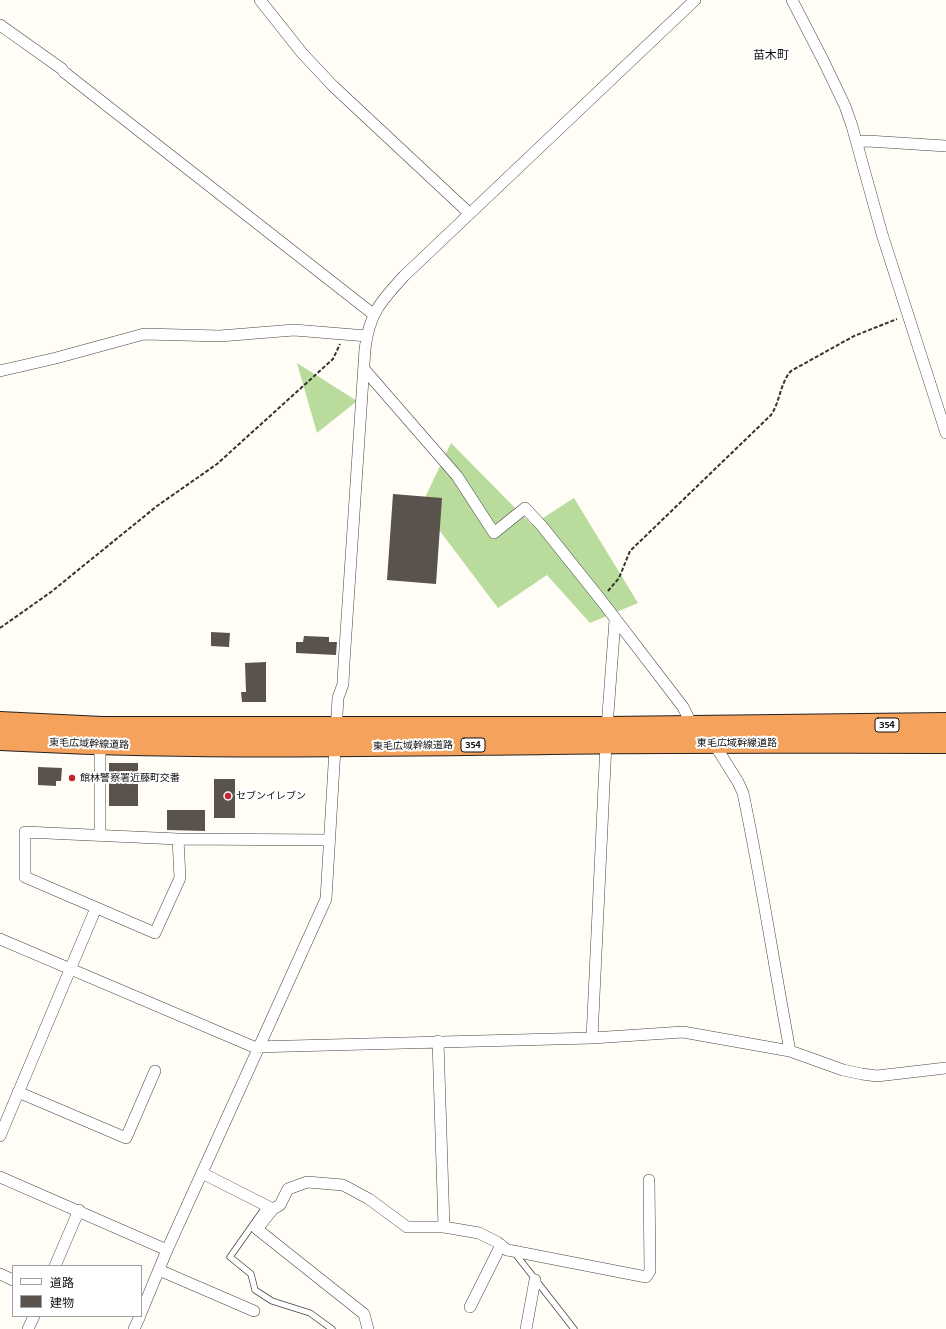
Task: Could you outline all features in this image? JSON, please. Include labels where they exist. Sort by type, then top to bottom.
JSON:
[{"type":"highway","name":"東毛広域幹線道路","points":[[0,722],[102,727],[336,726],[606,735],[713,742],[946,742]]},
{"type":"highway","name":"東毛広域幹線道路","points":[[0,740],[100,745],[336,746],[606,735],[693,727],[946,723]]},
{"type":"street","points":[[260,0],[302,53],[333,86],[469,213]]},
{"type":"street","points":[[142,1311],[167,1250],[258,1046],[326,899],[338,698],[343,677],[364,369],[367,336],[373,314],[386,296],[404,276],[695,0]]},
{"type":"street","points":[[792,0],[845,106],[908,315],[946,433]]},
{"type":"street","points":[[0,25],[62,69],[203,182],[373,314]]},
{"type":"street","points":[[857,142],[868,141],[946,146]]},
{"type":"street","points":[[0,371],[56,358],[144,334],[220,336],[294,330],[367,336]]},
{"type":"street","points":[[364,369],[457,476],[494,533],[525,508],[541,525],[683,707],[693,727]]},
{"type":"street","points":[[592,1038],[606,735],[615,620]]},
{"type":"street","points":[[713,742],[743,792],[768,917],[790,1051]]},
{"type":"street","points":[[100,745],[100,835]]},
{"type":"street","points":[[178,839],[180,878],[155,933],[25,877],[25,832],[178,839],[329,840]]},
{"type":"street","points":[[0,1136],[96,908]]},
{"type":"street","points":[[0,939],[254,1047],[592,1038],[683,1032],[790,1051],[843,1070],[877,1076],[946,1068]]},
{"type":"street","points":[[438,1041],[444,1227]]},
{"type":"street","points":[[18,1092],[126,1138],[155,1071]]},
{"type":"street","points":[[202,1173],[270,1208]]},
{"type":"street","points":[[0,1177],[79,1210],[167,1250]]},
{"type":"street","points":[[368,1329],[364,1314],[257,1229],[270,1208],[280,1205],[288,1190],[307,1182],[343,1185],[369,1199],[407,1227],[444,1227],[479,1233],[513,1252],[646,1277],[650,1271],[649,1180]]},
{"type":"street","points":[[55,1265],[79,1210]]},
{"type":"street","points":[[470,1307],[501,1245]]},
{"type":"street","points":[[159,1270],[254,1311]]},
{"type":"street","points":[[0,1274],[12,1280]]},
{"type":"street","points":[[526,1329],[535,1280]]},
{"type":"street","points":[[28,1329],[34,1317]]},
{"type":"street","points":[[134,1329],[140,1317]]},
{"type":"lane","points":[[270,1208],[230,1257],[251,1274],[256,1290],[272,1301],[310,1313],[332,1329]]},
{"type":"lane","points":[[513,1252],[574,1329]]},
{"type":"path","points":[[601,600],[620,578],[630,550],[771,415],[776,408],[787,376],[791,371],[854,336],[908,315]]},
{"type":"path","points":[[0,628],[51,592],[157,506],[217,464],[333,359],[346,334]]},
{"type":"green space","points":[[297,363],[357,401],[317,433]]},
{"type":"green space","points":[[451,443],[532,525],[574,498],[638,603],[590,623],[547,575],[498,608],[421,506]]},
{"type":"building","points":[[393,494],[442,498],[436,584],[387,580]]},
{"type":"building","points":[[211,632],[230,633],[229,647],[211,646]]},
{"type":"building","points":[[304,636],[329,637],[329,642],[337,642],[336,655],[296,653],[296,642],[303,642]]},
{"type":"building","points":[[266,662],[266,702],[242,702],[241,692],[246,692],[245,663]]},
{"type":"building","points":[[109,763],[138,763],[138,806],[109,806]]},
{"type":"building","points":[[38,767],[62,768],[61,781],[56,781],[56,786],[38,785]]},
{"type":"building","points":[[214,779],[235,779],[235,818],[214,818]]},
{"type":"building","points":[[167,810],[205,810],[205,831],[167,830]]},
{"type":"place","name":"館林警察署近藤町交番","points":[[72,778]]},
{"type":"place","name":"セブンイレブン","points":[[228,796]]},
{"type":"district","name":"苗木町","points":[[771,56]]}]
